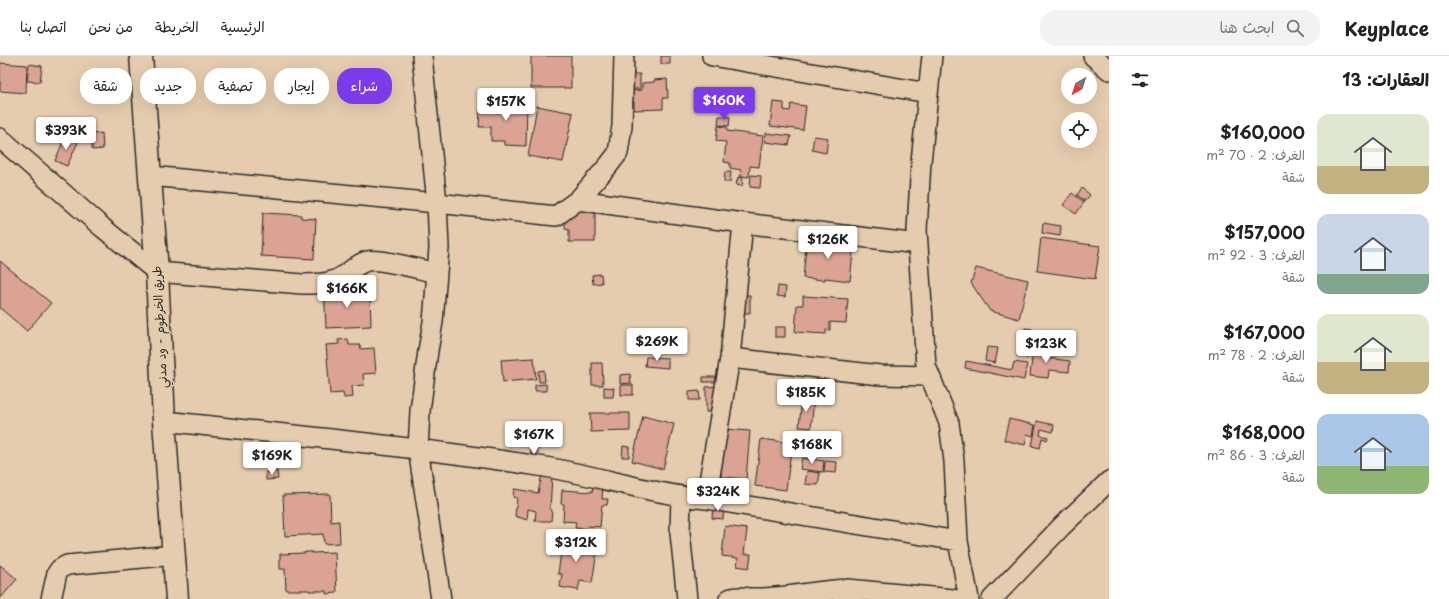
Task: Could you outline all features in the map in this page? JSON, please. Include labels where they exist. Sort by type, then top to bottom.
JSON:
[{"type":"highway","name":"طريق الخرطوم - ود مدني","points":[[141,56],[157,272],[164,421],[177,599]]},
{"type":"street","points":[[422,56],[437,203],[439,248],[433,322],[422,397],[418,449],[440,598]]},
{"type":"street","points":[[150,176],[437,203],[556,216],[578,200],[618,154],[622,126],[624,56]]},
{"type":"street","points":[[712,56],[928,93]]},
{"type":"street","points":[[932,56],[918,194],[917,230],[926,366],[939,396],[950,429],[954,461],[958,541],[969,599]]},
{"type":"street","points":[[1093,56],[1109,70]]},
{"type":"street","points":[[0,138],[103,228],[157,272],[313,284],[336,280],[360,264],[368,261],[437,273]]},
{"type":"street","points":[[578,200],[743,223],[918,244]]},
{"type":"street","points":[[706,499],[730,358],[743,223]]},
{"type":"street","points":[[730,358],[880,375],[930,376]]},
{"type":"street","points":[[164,421],[418,449],[548,468],[681,496],[958,541]]},
{"type":"street","points":[[992,599],[1062,526],[1109,481]]},
{"type":"street","points":[[681,496],[680,533],[687,599]]},
{"type":"street","points":[[51,599],[57,573],[60,569],[67,565],[174,555]]},
{"type":"street","points":[[729,599],[736,596],[768,598],[847,589],[953,599]]},
{"type":"building","points":[[531,56],[571,56],[571,88],[531,88]]},
{"type":"building","points":[[661,56],[670,56],[670,64],[661,64]]},
{"type":"building","points":[[0,63],[27,65],[26,93],[0,91]]},
{"type":"building","points":[[29,64],[42,66],[40,82],[27,81]]},
{"type":"building","points":[[633,74],[640,74],[640,89],[633,89]]},
{"type":"building","points":[[667,79],[668,98],[663,98],[663,109],[634,110],[634,102],[630,102],[630,91],[642,90],[642,83]]},
{"type":"building","points":[[488,100],[527,102],[526,146],[504,145],[504,141],[491,141],[491,127],[479,127],[480,110],[488,110]]},
{"type":"building","points":[[773,102],[784,103],[784,110],[790,111],[791,104],[806,106],[803,130],[770,126]]},
{"type":"building","points":[[537,106],[573,113],[563,162],[528,156]]},
{"type":"building","points":[[719,116],[730,117],[729,126],[718,125]]},
{"type":"building","points":[[718,126],[727,127],[727,131],[763,136],[759,167],[750,166],[749,177],[740,176],[741,170],[730,168],[730,163],[724,162],[726,142],[716,141]]},
{"type":"building","points":[[102,133],[103,149],[92,150],[92,134]]},
{"type":"building","points":[[766,133],[791,136],[789,145],[765,142]]},
{"type":"building","points":[[814,136],[828,138],[826,153],[812,150]]},
{"type":"building","points":[[65,137],[78,142],[67,166],[55,161]]},
{"type":"building","points":[[725,172],[731,172],[730,182],[724,182]]},
{"type":"building","points":[[751,175],[761,176],[760,188],[750,187]]},
{"type":"building","points":[[738,177],[743,178],[742,186],[736,185]]},
{"type":"building","points":[[1082,188],[1090,195],[1085,201],[1077,195]]},
{"type":"building","points":[[1072,193],[1084,202],[1076,214],[1063,205]]},
{"type":"building","points":[[569,209],[595,209],[595,242],[569,242],[569,230],[565,229],[565,219],[569,219]]},
{"type":"building","points":[[263,213],[301,215],[301,218],[316,219],[314,259],[261,256]]},
{"type":"building","points":[[1043,223],[1061,226],[1060,236],[1042,233]]},
{"type":"building","points":[[807,238],[854,243],[850,281],[825,278],[825,280],[803,278]]},
{"type":"building","points":[[1041,238],[1100,246],[1095,279],[1037,271]]},
{"type":"building","points":[[0,261],[51,303],[27,331],[0,308]]},
{"type":"building","points":[[976,268],[1028,280],[1019,319],[990,311],[971,283]]},
{"type":"building","points":[[601,274],[602,283],[593,284],[592,275]]},
{"type":"building","points":[[324,286],[336,286],[336,293],[370,292],[371,326],[326,328]]},
{"type":"building","points":[[778,286],[786,287],[785,297],[777,296]]},
{"type":"building","points":[[738,295],[750,295],[750,313],[738,313]]},
{"type":"building","points":[[803,296],[848,299],[846,323],[830,322],[830,330],[826,330],[826,334],[795,332],[797,305],[803,305]]},
{"type":"building","points":[[775,327],[785,327],[785,337],[775,337]]},
{"type":"building","points":[[1025,328],[1032,329],[1028,358],[1017,356],[1019,344],[1023,344]]},
{"type":"building","points":[[1054,336],[1069,338],[1068,346],[1054,344]]},
{"type":"building","points":[[348,339],[349,345],[360,345],[361,349],[374,348],[376,373],[363,374],[364,385],[352,386],[353,397],[344,398],[343,393],[330,394],[326,345],[339,344],[338,340]]},
{"type":"building","points":[[987,347],[998,348],[995,363],[985,361]]},
{"type":"building","points":[[1033,349],[1047,350],[1047,358],[1070,361],[1069,372],[1049,370],[1048,378],[1030,376]]},
{"type":"building","points":[[646,357],[668,358],[668,368],[645,366]]},
{"type":"building","points":[[534,358],[536,379],[503,382],[501,360]]},
{"type":"building","points":[[966,361],[1012,370],[1014,362],[1027,364],[1024,380],[965,368]]},
{"type":"building","points":[[592,363],[602,363],[603,385],[592,385]]},
{"type":"building","points":[[544,370],[545,382],[539,382],[538,371]]},
{"type":"building","points":[[630,374],[631,383],[620,384],[620,375]]},
{"type":"building","points":[[703,377],[716,377],[716,382],[703,382]]},
{"type":"building","points":[[546,384],[547,391],[535,391],[535,385]]},
{"type":"building","points":[[621,385],[633,385],[633,395],[621,395]]},
{"type":"building","points":[[717,386],[718,412],[706,412],[706,387]]},
{"type":"building","points":[[604,387],[614,388],[613,397],[604,397]]},
{"type":"building","points":[[699,391],[700,400],[689,400],[689,392]]},
{"type":"building","points":[[802,398],[814,400],[811,428],[799,427]]},
{"type":"building","points":[[590,413],[630,413],[630,431],[591,432]]},
{"type":"building","points":[[643,416],[674,424],[663,469],[632,461]]},
{"type":"building","points":[[1009,419],[1035,425],[1033,436],[1027,434],[1025,445],[1004,440]]},
{"type":"building","points":[[1037,421],[1054,425],[1053,432],[1041,429],[1040,435],[1048,437],[1047,440],[1042,438],[1040,448],[1032,446]]},
{"type":"building","points":[[724,429],[750,431],[746,479],[721,477]]},
{"type":"building","points":[[761,439],[792,443],[786,490],[755,486]]},
{"type":"building","points":[[623,446],[629,447],[629,457],[622,457]]},
{"type":"building","points":[[531,447],[538,448],[537,463],[530,462]]},
{"type":"building","points":[[802,458],[824,461],[823,472],[800,469]]},
{"type":"building","points":[[825,461],[837,462],[836,473],[824,472]]},
{"type":"building","points":[[277,471],[278,479],[266,480],[266,472]]},
{"type":"building","points":[[807,471],[820,473],[818,485],[805,484]]},
{"type":"building","points":[[542,474],[552,476],[550,509],[552,510],[551,521],[535,521],[536,511],[528,509],[527,520],[515,516],[517,498],[513,497],[514,489],[538,493]]},
{"type":"building","points":[[593,486],[603,487],[602,499],[608,499],[607,505],[602,505],[600,527],[588,526],[587,529],[575,528],[576,522],[563,521],[564,504],[561,504],[562,490],[592,492]]},
{"type":"building","points":[[330,494],[331,522],[339,521],[340,543],[324,544],[323,534],[285,536],[283,495]]},
{"type":"building","points":[[713,505],[724,506],[723,519],[712,518]]},
{"type":"building","points":[[725,526],[747,529],[744,554],[751,554],[749,568],[737,566],[738,558],[722,556]]},
{"type":"building","points":[[559,539],[598,545],[592,583],[580,581],[578,590],[560,587],[562,574],[558,574],[561,552],[557,551]]},
{"type":"building","points":[[335,552],[337,593],[326,594],[326,591],[286,590],[285,569],[280,569],[280,554]]},
{"type":"building","points":[[0,565],[17,579],[0,599]]}]
